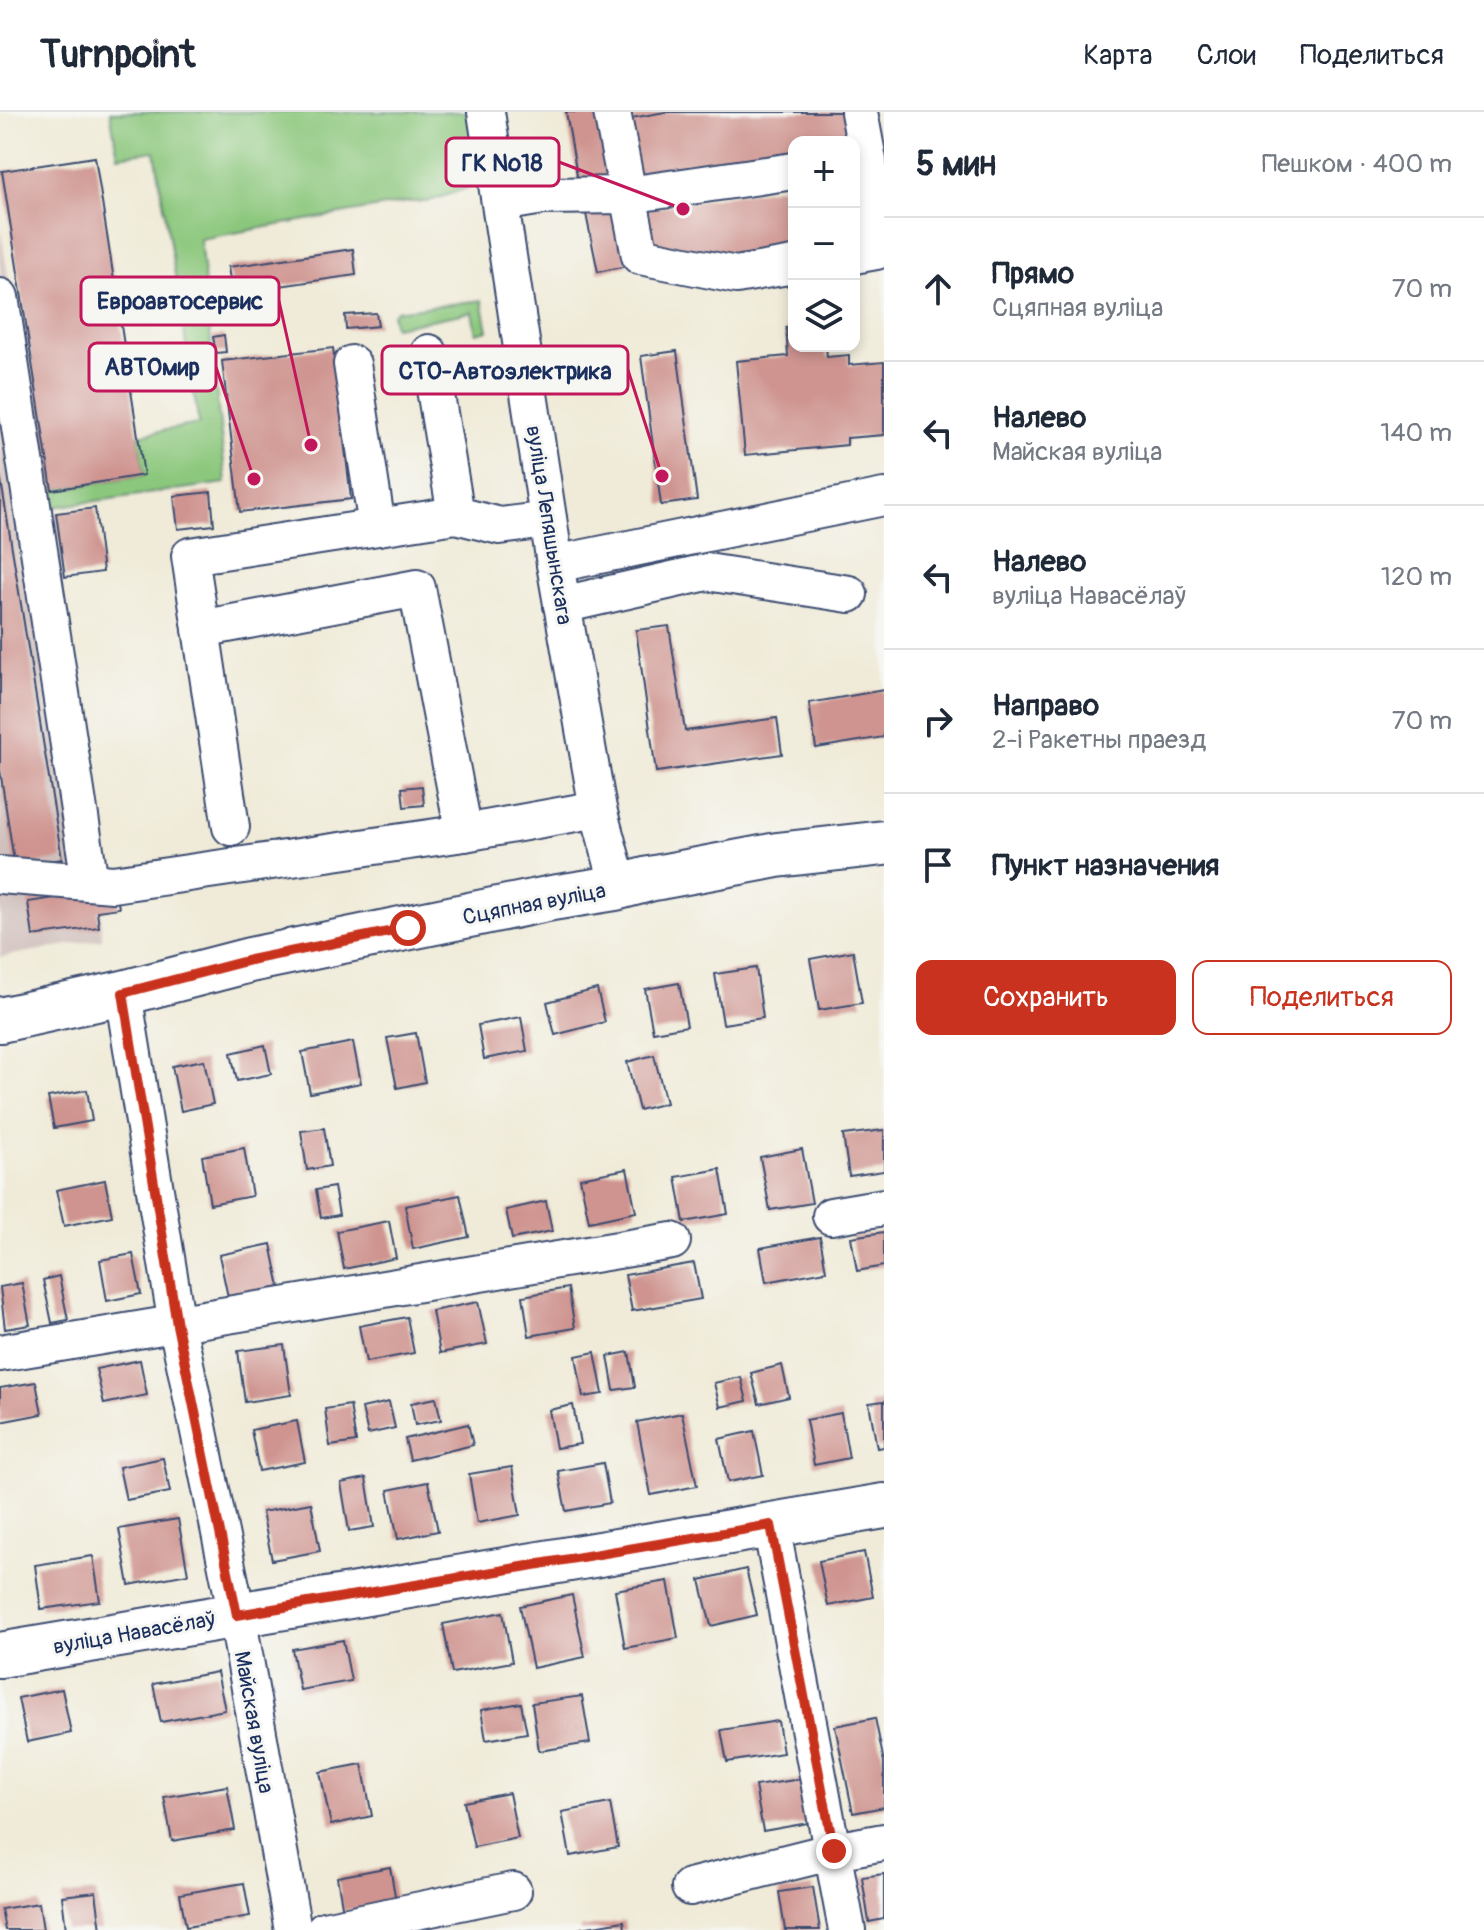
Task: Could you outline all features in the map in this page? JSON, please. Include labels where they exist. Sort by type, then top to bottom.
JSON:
[{"type":"main road","name":"Сцяпная вуліца","points":[[0,1020],[123,993],[250,960],[552,898],[777,855],[884,843]]},
{"type":"main road","name":"вуліца Навасёлаў","points":[[0,1655],[884,1506]]},
{"type":"street","name":"вуліца Лепяшынскага","points":[[486,112],[555,564],[598,809],[614,868],[615,888]]},
{"type":"street","points":[[612,112],[640,256],[736,275],[788,266]]},
{"type":"street","points":[[859,112],[861,161],[876,251],[860,254]]},
{"type":"street","points":[[501,203],[543,196],[628,195],[788,172]]},
{"type":"street","points":[[0,297],[90,882]]},
{"type":"street","points":[[429,353],[456,515]]},
{"type":"street","points":[[352,364],[377,527]]},
{"type":"street","points":[[555,564],[884,497]]},
{"type":"street","points":[[231,827],[190,556],[456,515],[500,526],[548,520]]},
{"type":"street","points":[[562,605],[707,572],[849,594]]},
{"type":"street","points":[[201,629],[417,588],[464,833]]},
{"type":"street","points":[[0,875],[113,884],[464,833],[598,809]]},
{"type":"street","name":"Майская вуліца","points":[[123,993],[177,1325],[237,1615],[293,1930]]},
{"type":"street","points":[[831,1216],[884,1207]]},
{"type":"street","points":[[0,1353],[672,1241]]},
{"type":"street","points":[[771,1525],[847,1930]]},
{"type":"street","points":[[690,1887],[834,1851],[884,1842]]},
{"type":"street","points":[[324,1930],[513,1891]]},
{"type":"shaded area","points":[[0,227],[46,508],[100,873],[102,939],[0,957]]},
{"type":"green space","points":[[110,112],[467,112],[475,154],[476,185],[427,202],[408,202],[200,239],[226,483],[46,508],[52,490],[144,475],[138,435],[199,424],[155,151],[118,156]]},
{"type":"green space","points":[[482,300],[488,330],[476,333],[472,312],[394,327],[392,315],[395,311]]},
{"type":"building","points":[[566,112],[603,112],[614,181],[579,187]]},
{"type":"building","points":[[665,112],[850,112],[852,136],[788,136],[788,153],[636,179],[626,119]]},
{"type":"building","points":[[95,157],[144,475],[52,490],[2,171]]},
{"type":"building","points":[[788,186],[788,248],[709,262],[650,242],[648,209]]},
{"type":"building","points":[[615,208],[627,266],[598,272],[586,214]]},
{"type":"building","points":[[353,249],[356,275],[232,293],[228,267]]},
{"type":"building","points":[[376,313],[378,326],[346,329],[345,315]]},
{"type":"building","points":[[786,328],[788,352],[827,352],[827,357],[849,355],[849,365],[884,362],[884,435],[847,438],[847,445],[745,455],[736,361],[788,356]]},
{"type":"building","points":[[224,335],[226,352],[216,353],[213,337]]},
{"type":"building","points":[[333,348],[351,499],[240,512],[222,361]]},
{"type":"building","points":[[677,351],[697,500],[661,505],[641,356]]},
{"type":"building","points":[[0,474],[62,859],[15,867],[0,770]]},
{"type":"building","points":[[211,492],[214,525],[178,529],[174,496]]},
{"type":"building","points":[[95,508],[103,572],[65,577],[56,513]]},
{"type":"building","points":[[669,626],[685,731],[777,718],[782,754],[656,772],[636,630]]},
{"type":"building","points":[[884,690],[884,737],[816,748],[809,703]]},
{"type":"building","points":[[422,786],[424,805],[404,807],[402,788]]},
{"type":"building","points":[[116,889],[119,908],[97,911],[99,927],[33,936],[28,902]]},
{"type":"building","points":[[853,951],[862,1003],[819,1010],[810,959]]},
{"type":"building","points":[[756,968],[763,1018],[723,1024],[715,974]]},
{"type":"building","points":[[679,983],[687,1026],[653,1032],[645,989]]},
{"type":"building","points":[[597,989],[605,1022],[555,1035],[547,1002]]},
{"type":"building","points":[[521,1017],[527,1051],[484,1059],[478,1025]]},
{"type":"building","points":[[416,1033],[425,1082],[397,1088],[387,1038]]},
{"type":"building","points":[[353,1042],[361,1083],[310,1093],[302,1052]]},
{"type":"building","points":[[265,1045],[271,1074],[237,1081],[231,1053]]},
{"type":"building","points":[[654,1055],[666,1103],[639,1110],[627,1062]]},
{"type":"building","points":[[204,1060],[213,1104],[181,1111],[172,1066]]},
{"type":"building","points":[[87,1090],[92,1121],[54,1128],[48,1097]]},
{"type":"building","points":[[324,1128],[330,1166],[307,1170],[301,1131]]},
{"type":"building","points":[[884,1130],[884,1171],[849,1176],[843,1135]]},
{"type":"building","points":[[244,1148],[252,1196],[210,1204],[202,1156]]},
{"type":"building","points":[[802,1149],[812,1203],[770,1210],[760,1157]]},
{"type":"building","points":[[627,1169],[636,1212],[589,1222],[580,1178]]},
{"type":"building","points":[[720,1169],[728,1214],[684,1222],[676,1177]]},
{"type":"building","points":[[105,1180],[112,1216],[64,1226],[56,1190]]},
{"type":"building","points":[[334,1187],[339,1215],[321,1218],[316,1190]]},
{"type":"building","points":[[460,1195],[469,1237],[413,1249],[405,1206]]},
{"type":"building","points":[[546,1201],[552,1231],[512,1239],[506,1210]]},
{"type":"building","points":[[389,1221],[396,1258],[344,1269],[337,1231]]},
{"type":"building","points":[[884,1232],[884,1266],[857,1271],[851,1237]]},
{"type":"building","points":[[820,1237],[826,1271],[766,1282],[760,1248]]},
{"type":"building","points":[[271,1244],[280,1287],[228,1297],[219,1255]]},
{"type":"building","points":[[133,1254],[141,1294],[107,1301],[100,1260]]},
{"type":"building","points":[[694,1263],[701,1299],[632,1311],[625,1275]]},
{"type":"building","points":[[59,1276],[68,1320],[52,1323],[43,1280]]},
{"type":"building","points":[[22,1283],[30,1325],[5,1329],[0,1287]]},
{"type":"building","points":[[568,1288],[575,1328],[529,1336],[523,1296]]},
{"type":"building","points":[[478,1302],[487,1344],[440,1353],[432,1311]]},
{"type":"building","points":[[407,1317],[414,1353],[366,1362],[359,1326]]},
{"type":"building","points":[[284,1345],[291,1395],[245,1402],[238,1351]]},
{"type":"building","points":[[595,1352],[603,1394],[583,1397],[576,1356]]},
{"type":"building","points":[[629,1352],[635,1387],[614,1390],[608,1356]]},
{"type":"building","points":[[140,1360],[147,1395],[104,1404],[96,1369]]},
{"type":"building","points":[[782,1365],[789,1397],[759,1404],[751,1373]]},
{"type":"building","points":[[741,1377],[747,1401],[720,1407],[714,1383]]},
{"type":"building","points":[[36,1382],[42,1414],[0,1422],[0,1388]]},
{"type":"building","points":[[436,1398],[441,1420],[415,1425],[411,1403]]},
{"type":"building","points":[[884,1401],[884,1447],[877,1448],[869,1403]]},
{"type":"building","points":[[389,1402],[395,1428],[368,1434],[362,1408]]},
{"type":"building","points":[[350,1405],[356,1442],[330,1446],[325,1409]]},
{"type":"building","points":[[573,1405],[580,1444],[556,1448],[549,1410]]},
{"type":"building","points":[[682,1413],[697,1486],[651,1495],[637,1422]]},
{"type":"building","points":[[841,1413],[849,1458],[814,1465],[806,1420]]},
{"type":"building","points":[[297,1421],[305,1462],[259,1471],[251,1430]]},
{"type":"building","points":[[468,1424],[473,1445],[410,1460],[405,1439]]},
{"type":"building","points":[[754,1431],[763,1475],[728,1482],[719,1439]]},
{"type":"building","points":[[163,1458],[170,1492],[126,1500],[119,1467]]},
{"type":"building","points":[[603,1463],[610,1503],[566,1511],[558,1471]]},
{"type":"building","points":[[512,1467],[520,1515],[477,1523],[469,1474]]},
{"type":"building","points":[[366,1478],[374,1527],[349,1531],[341,1483]]},
{"type":"building","points":[[428,1482],[438,1531],[398,1539],[388,1490]]},
{"type":"building","points":[[311,1503],[320,1551],[272,1560],[262,1512]]},
{"type":"building","points":[[178,1519],[188,1574],[129,1585],[119,1529]]},
{"type":"building","points":[[864,1552],[873,1597],[828,1606],[819,1561]]},
{"type":"building","points":[[93,1556],[100,1601],[41,1609],[35,1565]]},
{"type":"building","points":[[746,1569],[757,1615],[711,1626],[700,1580]]},
{"type":"building","points":[[668,1581],[678,1638],[625,1648],[615,1590]]},
{"type":"building","points":[[572,1595],[585,1657],[533,1668],[520,1606]]},
{"type":"building","points":[[503,1612],[512,1662],[452,1673],[443,1624]]},
{"type":"building","points":[[343,1640],[351,1681],[300,1690],[292,1649]]},
{"type":"building","points":[[217,1672],[225,1710],[161,1722],[153,1684]]},
{"type":"building","points":[[62,1689],[71,1733],[27,1742],[18,1698]]},
{"type":"building","points":[[582,1696],[590,1743],[539,1751],[532,1703]]},
{"type":"building","points":[[521,1703],[527,1733],[486,1740],[481,1710]]},
{"type":"building","points":[[875,1718],[884,1762],[884,1807],[853,1813],[835,1726]]},
{"type":"building","points":[[778,1721],[783,1753],[727,1762],[721,1730]]},
{"type":"building","points":[[362,1764],[372,1816],[331,1825],[320,1772]]},
{"type":"building","points":[[801,1779],[808,1823],[763,1831],[755,1786]]},
{"type":"building","points":[[227,1786],[235,1830],[172,1841],[164,1797]]},
{"type":"building","points":[[509,1793],[518,1838],[474,1847],[464,1802]]},
{"type":"building","points":[[610,1803],[618,1847],[570,1856],[562,1812]]},
{"type":"building","points":[[390,1867],[396,1901],[343,1911],[337,1877]]},
{"type":"building","points":[[884,1874],[884,1919],[869,1922],[862,1877]]},
{"type":"building","points":[[244,1883],[250,1916],[186,1927],[180,1894]]},
{"type":"building","points":[[813,1887],[820,1930],[785,1930],[779,1892]]},
{"type":"building","points":[[96,1892],[101,1930],[66,1930],[62,1896]]},
{"type":"building","points":[[39,1903],[43,1930],[5,1930],[1,1909]]},
{"type":"building","points":[[624,1921],[625,1930],[581,1930],[581,1928]]},
{"type":"place","name":"ГК №18","points":[[683,209]]},
{"type":"place","name":"Евроавтосервис","points":[[311,445]]},
{"type":"place","name":"СТО-Автоэлектрика","points":[[662,476]]},
{"type":"place","name":"АВТОмир","points":[[254,479]]},
{"type":"route","points":[[408,928],[250,960],[123,993],[177,1325],[237,1615],[771,1525],[834,1851]]}]
